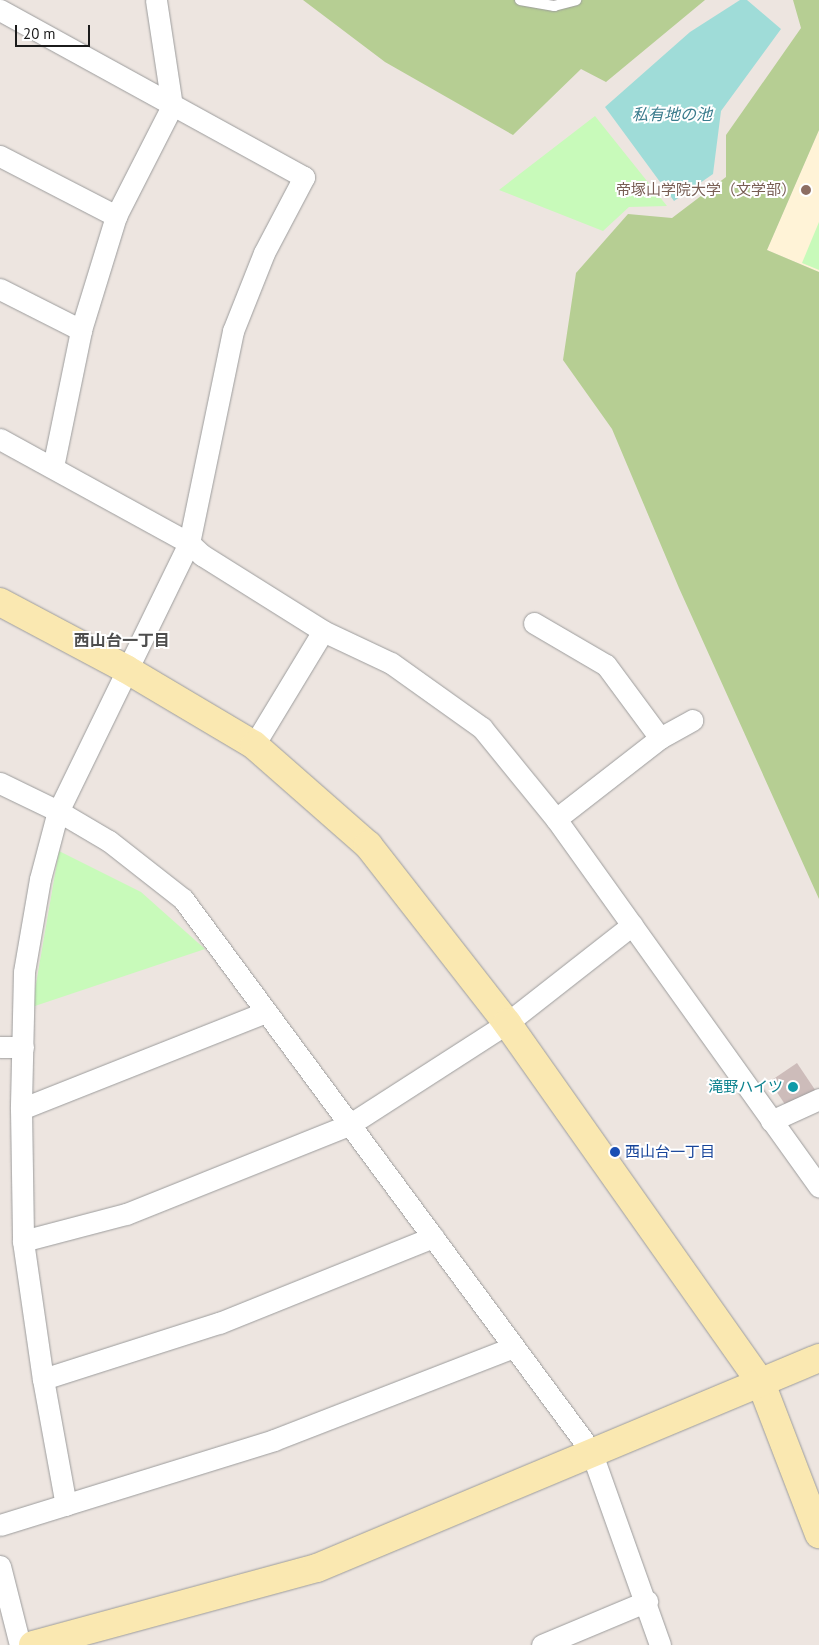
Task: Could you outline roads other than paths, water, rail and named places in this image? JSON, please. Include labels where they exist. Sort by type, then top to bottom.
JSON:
[{"type":"street","points":[[53,467],[81,330],[116,216],[172,106],[156,0]]},
{"type":"street","points":[[0,10],[304,177],[264,253],[233,331],[189,543],[58,811],[40,879],[24,972],[21,1109],[23,1241],[43,1379],[66,1505]]},
{"type":"street","points":[[0,156],[116,216]]},
{"type":"street","points":[[0,289],[81,330]]},
{"type":"street","points":[[0,439],[189,543],[202,556],[323,631],[391,662],[482,728],[556,819],[819,1186]]},
{"type":"street","points":[[0,602],[126,669],[254,745],[368,844],[507,1023],[761,1383],[819,1534]]},
{"type":"street","points":[[534,623],[606,665],[660,738]]},
{"type":"street","points":[[254,745],[323,631]]},
{"type":"street","points":[[556,819],[660,738],[692,720]]},
{"type":"street","points":[[0,783],[58,811],[109,841],[183,899],[592,1451],[647,1600],[660,1645]]},
{"type":"street","points":[[23,1241],[126,1214],[349,1125],[507,1023],[632,925]]},
{"type":"street","points":[[21,1109],[266,1012]]},
{"type":"street","points":[[0,1047],[23,1047]]},
{"type":"street","points":[[771,1121],[819,1099]]},
{"type":"street","points":[[43,1379],[219,1323],[433,1237]]},
{"type":"street","points":[[0,1525],[274,1440],[514,1347]]},
{"type":"street","points":[[33,1645],[317,1568],[592,1451],[819,1358]]},
{"type":"street","points":[[0,1566],[20,1645]]},
{"type":"street","points":[[542,1645],[647,1600]]},
{"type":"lane","points":[[520,0],[554,6],[576,0]]},
{"type":"water","name":"私有地の池","points":[[740,0],[747,0],[781,29],[721,111],[713,174],[674,201],[605,107],[690,32]]},
{"type":"place","name":"帝塚山学院大学（文学部）","points":[[806,190]]},
{"type":"place","name":"滝野ハイツ","points":[[793,1087]]},
{"type":"place","name":"西山台一丁目","points":[[615,1152]]},
{"type":"district","name":"西山台一丁目","points":[[122,640]]}]
